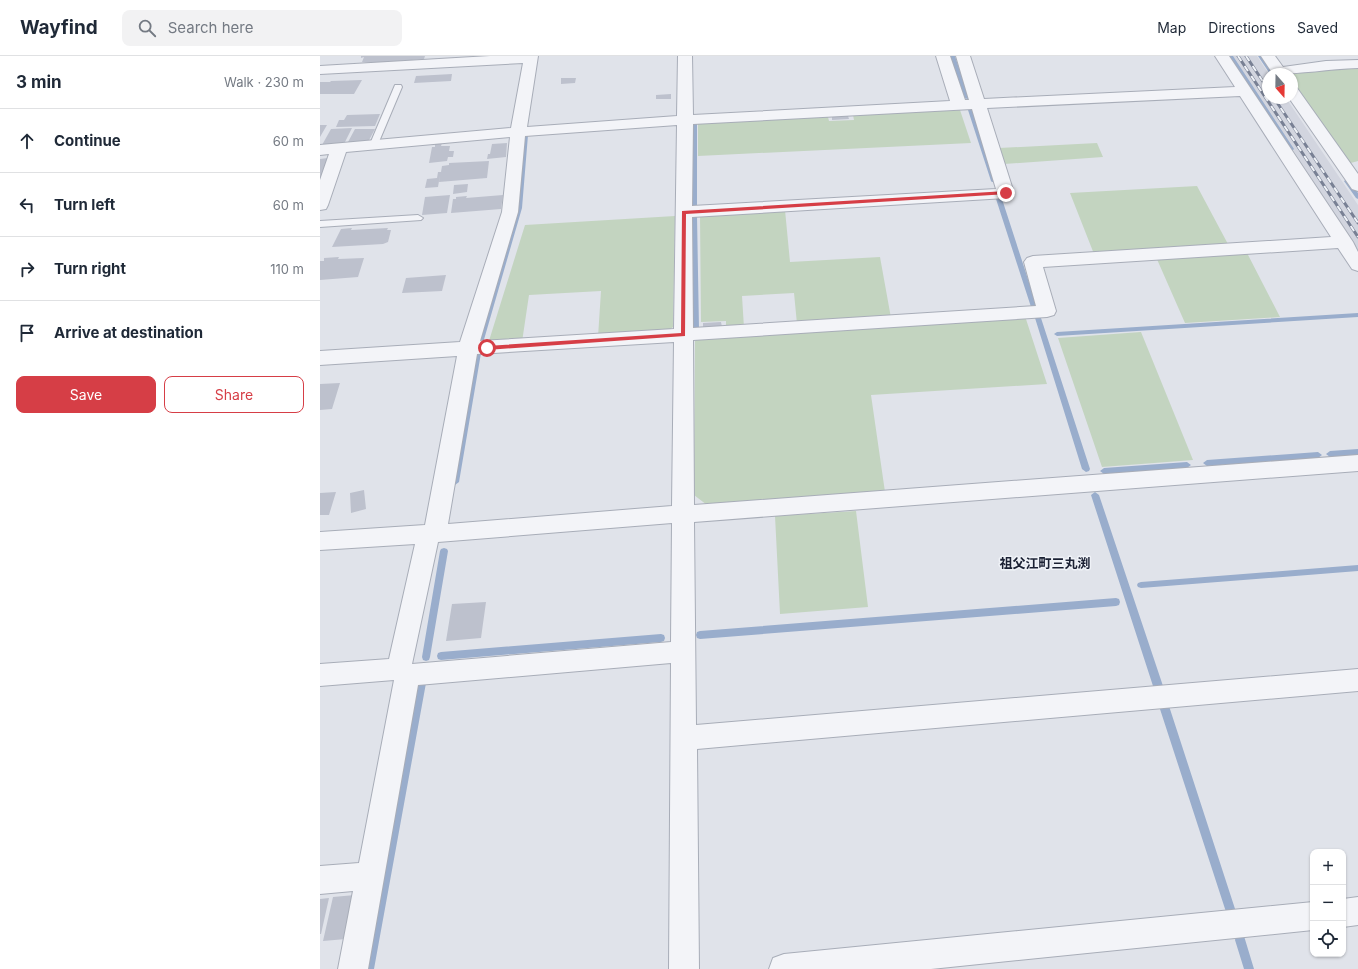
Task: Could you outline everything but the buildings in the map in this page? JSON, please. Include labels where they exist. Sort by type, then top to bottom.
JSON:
[{"type":"street","points":[[320,65],[330,56]]},
{"type":"street","points":[[684,56],[686,119],[683,335],[684,969]]},
{"type":"street","points":[[944,56],[959,105]]},
{"type":"street","points":[[684,212],[1006,193],[963,56]]},
{"type":"street","points":[[1222,56],[1358,265]]},
{"type":"street","points":[[1268,56],[1276,68]]},
{"type":"street","points":[[320,70],[535,57],[525,132],[510,212],[468,349],[432,534],[403,672],[370,876],[353,969]]},
{"type":"street","points":[[1298,70],[1326,65],[1358,64]]},
{"type":"street","points":[[320,150],[374,144],[686,119],[1244,91]]},
{"type":"street","points":[[1298,100],[1358,186]]},
{"type":"street","points":[[320,205],[340,148]]},
{"type":"street","points":[[320,358],[1048,311],[1033,262],[1344,242]]},
{"type":"street","points":[[320,541],[432,534],[1358,463]]},
{"type":"street","points":[[320,674],[403,672],[684,651]]},
{"type":"street","points":[[684,738],[1358,680]]},
{"type":"street","points":[[320,880],[370,876]]},
{"type":"street","points":[[1346,913],[1358,911]]},
{"type":"street","points":[[784,969],[1310,916]]},
{"type":"lane","points":[[374,144],[398,86]]},
{"type":"lane","points":[[320,224],[418,218]]},
{"type":"shaded area","points":[[1232,56],[1257,56],[1265,68],[1262,68],[1262,102]]},
{"type":"shaded area","points":[[1263,104],[1290,104],[1358,205],[1358,250]]},
{"type":"green space","points":[[1358,66],[1358,161],[1347,164],[1298,95],[1298,72],[1328,67]]},
{"type":"green space","points":[[960,110],[971,143],[698,156],[698,123],[828,117],[829,121],[854,120],[853,115]]},
{"type":"green space","points":[[1097,143],[1103,157],[1004,164],[999,148]]},
{"type":"green space","points":[[1197,186],[1229,246],[1094,254],[1070,193]]},
{"type":"green space","points":[[785,210],[790,262],[880,257],[891,318],[797,324],[794,293],[742,296],[744,328],[726,329],[726,321],[701,322],[700,215]]},
{"type":"green space","points":[[675,216],[673,327],[667,332],[598,337],[601,291],[529,295],[522,342],[488,344],[525,225]]},
{"type":"green space","points":[[1246,251],[1280,317],[1185,323],[1156,257]]},
{"type":"green space","points":[[1025,316],[1047,384],[871,395],[885,492],[707,505],[694,495],[695,341],[699,337]]},
{"type":"green space","points":[[1141,332],[1193,460],[1102,467],[1058,338]]},
{"type":"green space","points":[[856,511],[868,607],[780,614],[775,516]]},
{"type":"waterway","points":[[952,56],[966,98]]},
{"type":"waterway","points":[[1230,56],[1291,149]]},
{"type":"waterway","points":[[1261,56],[1269,68]]},
{"type":"waterway","points":[[971,110],[994,181]]},
{"type":"waterway","points":[[694,124],[694,207]]},
{"type":"waterway","points":[[480,343],[519,208],[525,135]]},
{"type":"waterway","points":[[1347,181],[1358,197]]},
{"type":"waterway","points":[[999,199],[1034,307]]},
{"type":"waterway","points":[[694,216],[696,329]]},
{"type":"waterway","points":[[1057,334],[1358,315]]},
{"type":"waterway","points":[[1038,318],[1086,469]]},
{"type":"waterway","points":[[455,482],[477,353]]},
{"type":"waterway","points":[[1330,454],[1358,452]]},
{"type":"waterway","points":[[1207,463],[1318,455]]},
{"type":"waterway","points":[[1104,471],[1187,465]]},
{"type":"waterway","points":[[1095,495],[1158,686]]},
{"type":"waterway","points":[[426,657],[444,551]]},
{"type":"waterway","points":[[1141,585],[1358,568]]},
{"type":"waterway","points":[[700,635],[1116,602]]},
{"type":"waterway","points":[[441,656],[661,638]]},
{"type":"waterway","points":[[369,969],[421,683]]},
{"type":"waterway","points":[[1164,706],[1232,915]]},
{"type":"waterway","points":[[1240,940],[1249,969]]},
{"type":"railway","points":[[1238,56],[1358,237]]},
{"type":"railway","points":[[1246,56],[1262,80]]},
{"type":"railway","points":[[1278,104],[1358,223]]},
{"type":"district","name":"祖父江町三丸渕","points":[[1045,563]]},
{"type":"route","points":[[487,348],[683,335],[684,212],[1006,193]]}]
